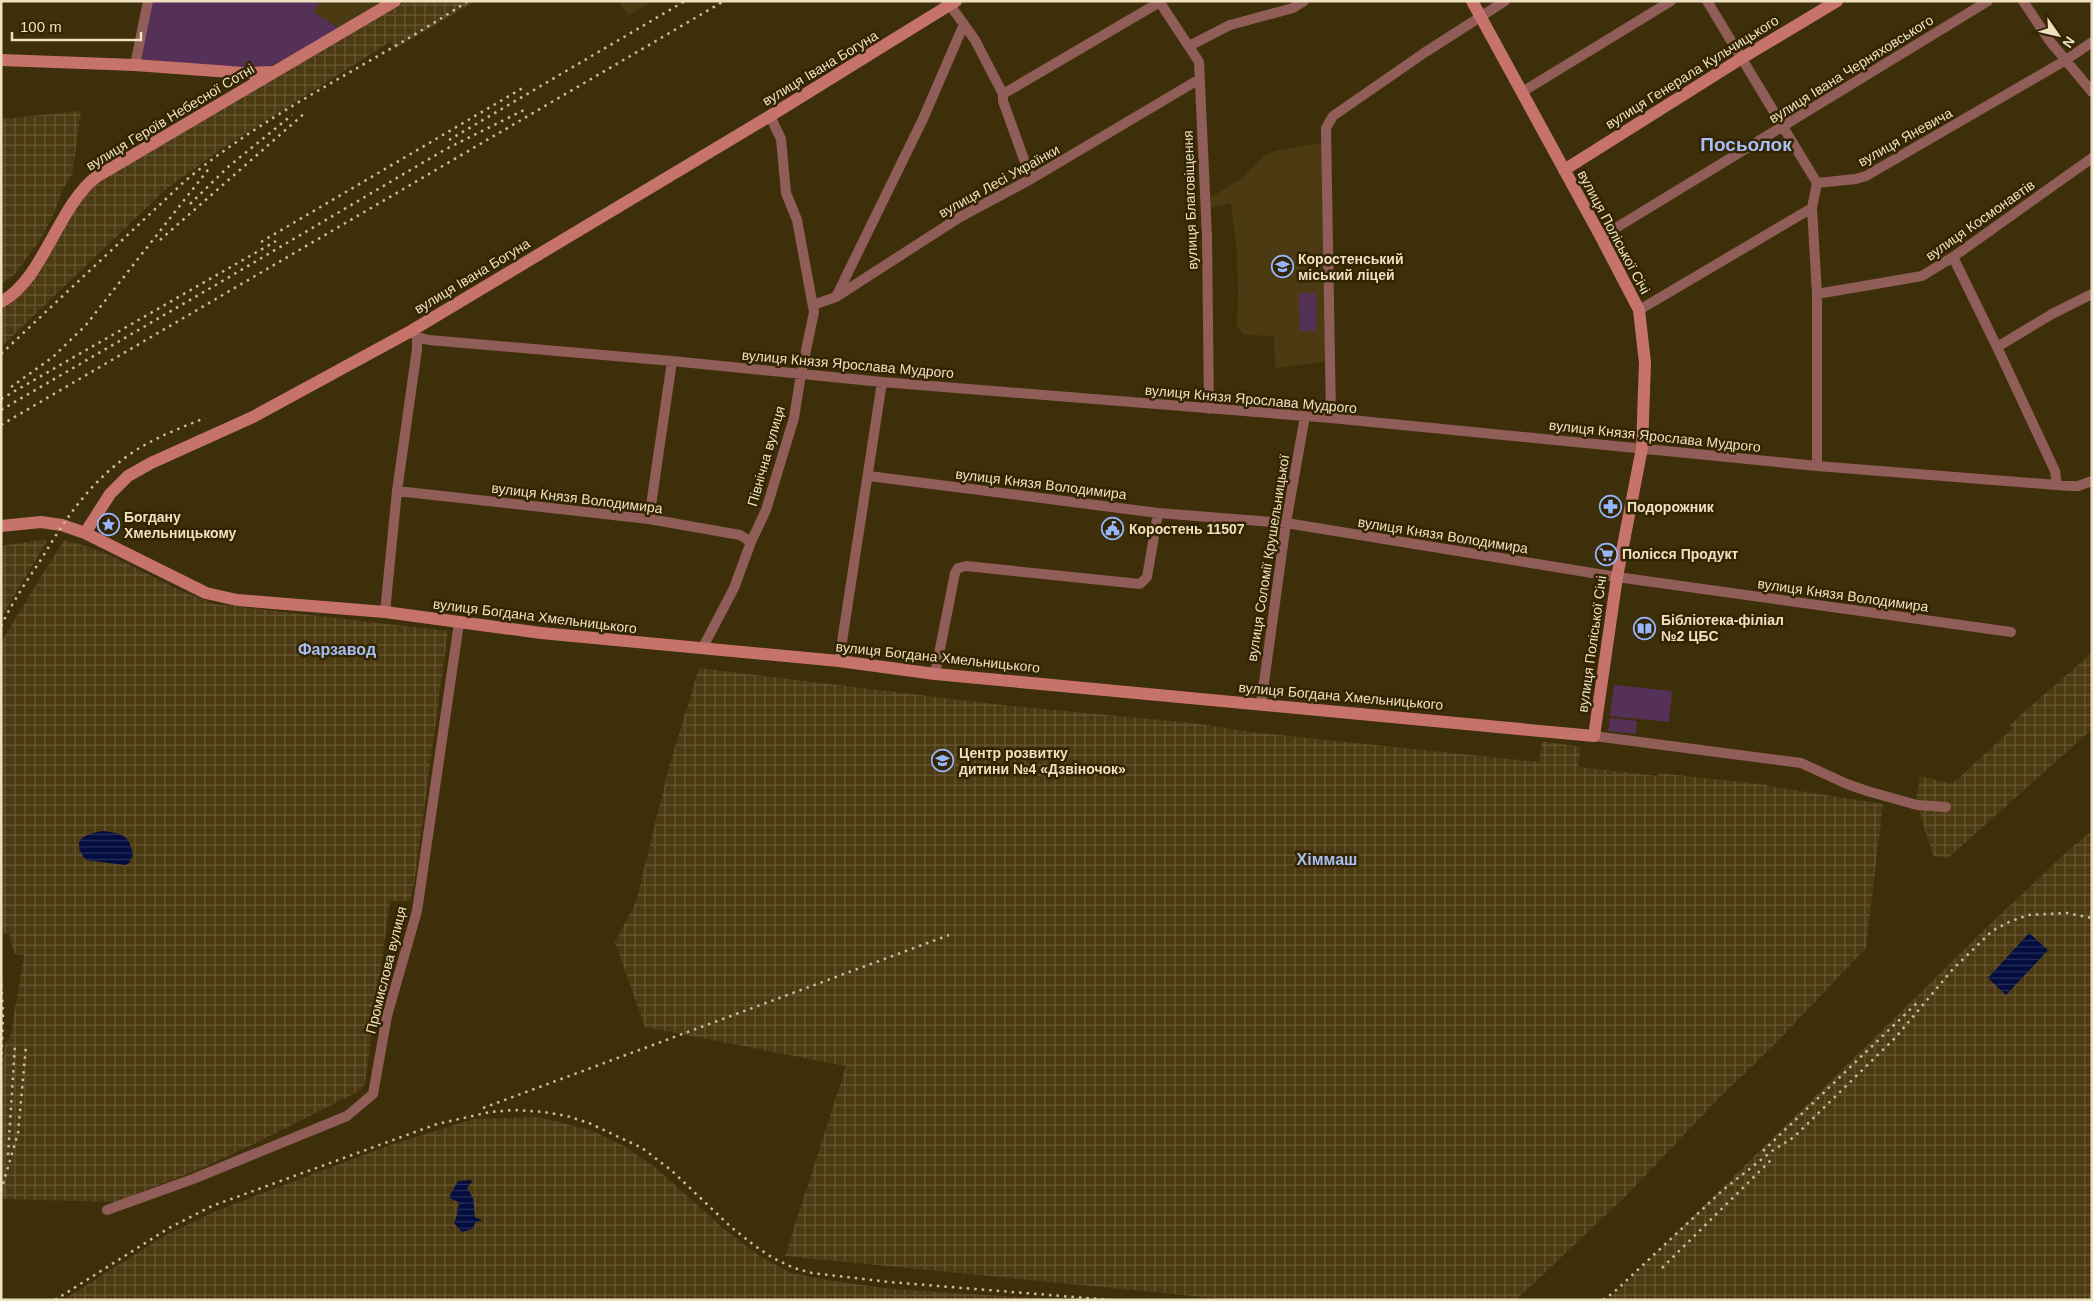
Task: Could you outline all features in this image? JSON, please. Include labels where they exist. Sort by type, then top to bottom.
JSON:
[{"type":"street","points":[[135,65],[148,1]]},
{"type":"street","name":"вулиця Героїв Небесної Сотні","points":[[1,302],[21,286],[73,202],[87,183],[121,161],[395,1]]},
{"type":"street","points":[[1189,46],[1230,25],[1293,8],[1304,1]]},
{"type":"street","name":"вулиця Поліської Січі","points":[[1472,1],[1639,310],[1645,363],[1642,448],[1617,577],[1594,736]]},
{"type":"street","points":[[1331,418],[1326,128],[1332,116],[1505,1]]},
{"type":"street","points":[[1522,92],[1671,1]]},
{"type":"street","points":[[1707,1],[1817,183],[1812,208],[1817,294],[1817,466]]},
{"type":"street","name":"вулиця Генерала Кульчицького","points":[[1564,170],[1742,58],[1837,1]]},
{"type":"street","name":"вулиця Івана Черняховського","points":[[1601,237],[1988,1]]},
{"type":"street","points":[[2023,1],[2033,18],[2092,92]]},
{"type":"street","points":[[1003,94],[1160,2]]},
{"type":"street","name":"вулиця Благовіщення","points":[[1160,2],[1199,62],[1198,80],[1207,237],[1209,409]]},
{"type":"street","points":[[953,3],[964,24],[976,40],[1003,94],[1002,101],[1031,179]]},
{"type":"street","name":"вулиця Івана Богуна","points":[[85,533],[110,494],[128,476],[151,463],[254,417],[414,334],[953,3]]},
{"type":"street","points":[[836,297],[923,119],[964,24]]},
{"type":"street","name":"вулиця Яневича","points":[[1817,183],[1856,179],[1866,176],[2066,60],[2092,42]]},
{"type":"street","points":[[1,60],[135,65],[244,73],[277,70]]},
{"type":"street","name":"вулиця Лесі Українки","points":[[812,305],[836,297],[960,217],[1031,179],[1198,80]]},
{"type":"street","name":"Північна вулиця","points":[[702,649],[734,588],[751,542],[766,510],[794,418],[813,319],[797,220],[786,193],[781,139],[770,116]]},
{"type":"street","name":"вулиця Космонавтів","points":[[1817,294],[1922,276],[1953,257],[2092,158]]},
{"type":"street","points":[[1639,310],[1812,208]]},
{"type":"street","points":[[1953,257],[2055,471],[2057,485]]},
{"type":"street","points":[[1997,347],[2052,314],[2092,294]]},
{"type":"street","points":[[385,612],[397,491],[418,348],[414,334]]},
{"type":"street","name":"вулиця Князя Ярослава Мудрого","points":[[414,334],[584,354],[882,382],[1331,418],[1817,466],[2057,485],[2078,486],[2092,481]]},
{"type":"street","points":[[649,519],[672,361]]},
{"type":"street","points":[[840,662],[882,382]]},
{"type":"street","name":"вулиця Соломії Крушельницької","points":[[1261,704],[1286,523],[1305,416]]},
{"type":"street","name":"вулиця Князя Володимира","points":[[869,476],[1158,513],[1286,523],[1617,577],[2011,632]]},
{"type":"street","name":"вулиця Князя Володимира","points":[[397,491],[649,519],[740,535],[751,542]]},
{"type":"street","points":[[935,674],[955,573],[958,568],[966,566],[1140,584],[1147,577],[1158,513]]},
{"type":"street","points":[[1,526],[53,522],[85,533]]},
{"type":"street","name":"вулиця Богдана Хмельницького","points":[[85,533],[206,593],[237,600],[385,612],[541,634],[840,662],[935,674],[1594,736],[1802,763],[1830,777],[1867,791],[1917,805],[1946,807]]},
{"type":"street","name":"Промислова вулиця","points":[[107,1210],[193,1179],[347,1116],[373,1094],[386,1016],[417,911],[459,623]]},
{"type":"shaded area","points":[[152,1],[320,1],[313,12],[339,28],[274,65],[245,69],[140,59]]},
{"type":"shaded area","points":[[320,1],[384,1],[339,28],[313,12]]},
{"type":"shaded area","points":[[406,1],[476,1],[396,48],[390,42],[227,145],[165,190],[1,347],[1,308],[10,304],[25,291],[85,194],[101,180]]},
{"type":"shaded area","points":[[619,1],[652,1],[628,16]]},
{"type":"shaded area","points":[[81,111],[72,175],[63,189],[52,218],[40,240],[15,274],[1,284],[1,119]]},
{"type":"shaded area","name":"Коростенський міський ліцей","points":[[1325,142],[1330,361],[1275,368],[1274,336],[1244,335],[1237,326],[1237,249],[1231,203],[1209,208],[1208,199],[1241,179],[1264,156],[1275,151]]},
{"type":"shaded area","points":[[1299,293],[1316,293],[1316,331],[1300,331]]},
{"type":"shaded area","points":[[39,540],[47,541],[1,618],[1,546]]},
{"type":"shaded area","points":[[64,540],[89,547],[118,559],[181,591],[215,604],[448,631],[414,885],[410,901],[390,901],[365,1083],[361,1090],[202,1168],[116,1202],[1,1199],[1,1095],[5,1044],[10,1039],[24,955],[15,954],[9,934],[1,933],[1,642]]},
{"type":"shaded area","points":[[2092,653],[2092,729],[1948,858],[1933,856],[1916,800],[1920,776],[1952,784],[2013,728],[2010,725],[2018,717]]},
{"type":"shaded area","points":[[699,668],[1010,706],[1193,723],[1250,732],[1539,762],[1542,741],[1581,747],[1578,767],[1657,776],[1659,773],[1768,785],[1883,804],[1866,948],[1626,1196],[1516,1300],[1234,1300],[785,1256],[846,1066],[645,1027],[615,942],[636,902],[669,767]]},
{"type":"shaded area","points":[[1614,685],[1672,691],[1669,722],[1610,716]]},
{"type":"shaded area","points":[[1610,718],[1637,721],[1636,734],[1608,731]]},
{"type":"shaded area","points":[[103,831],[120,834],[127,839],[133,855],[129,863],[125,865],[86,860],[79,847],[81,839],[90,834]]},
{"type":"shaded area","points":[[2092,831],[2092,1300],[1608,1300],[1982,932],[2073,846]]},
{"type":"shaded area","points":[[2029,933],[2048,950],[2006,995],[1988,978]]},
{"type":"shaded area","points":[[538,1117],[590,1130],[624,1146],[656,1168],[723,1228],[758,1255],[791,1273],[891,1289],[1068,1300],[63,1300],[164,1236],[214,1212],[255,1196],[390,1145],[474,1119]]},
{"type":"shaded area","points":[[471,1180],[472,1182],[467,1188],[473,1198],[475,1217],[483,1221],[476,1222],[472,1229],[462,1232],[454,1223],[459,1202],[449,1197],[458,1181]]},
{"type":"railway","points":[[1,354],[185,181],[218,155],[252,131],[433,24],[468,1]]},
{"type":"railway","points":[[449,140],[685,1]]},
{"type":"railway","points":[[1,425],[724,1]]},
{"type":"railway","points":[[261,242],[526,86]]},
{"type":"railway","points":[[1,410],[446,149],[524,110]]},
{"type":"railway","points":[[160,240],[306,112]]},
{"type":"railway","points":[[190,204],[228,167],[292,115]]},
{"type":"railway","points":[[11,387],[53,357],[86,325],[211,166]]},
{"type":"railway","points":[[1,399],[276,241]]},
{"type":"railway","points":[[1,626],[19,593],[59,530],[90,490],[115,466],[139,448],[205,418]]},
{"type":"railway","points":[[1603,1300],[1613,1293],[1723,1190],[1772,1151],[1794,1137],[1895,1038],[1953,969],[1992,931],[2028,915],[2067,913],[2092,918]]},
{"type":"railway","points":[[483,1108],[949,935]]},
{"type":"railway","points":[[1,977],[3,1015],[1,1070]]},
{"type":"railway","points":[[1763,1151],[1918,1002]]},
{"type":"railway","points":[[8,1155],[15,1044]]},
{"type":"railway","points":[[1,1191],[18,1133],[26,1046]]},
{"type":"railway","points":[[55,1300],[169,1228],[212,1206],[437,1124],[490,1112],[515,1110],[567,1116],[589,1123],[642,1148],[671,1170],[731,1227],[755,1246],[773,1258],[794,1268],[812,1273],[889,1282],[1111,1300]]},
{"type":"railway","points":[[1662,1268],[1771,1160]]},
{"type":"place","name":"Коростенський міський ліцей","points":[[1282,267]]},
{"type":"place","name":"Подорожник","points":[[1611,507]]},
{"type":"place","name":"Богдану Хмельницькому","points":[[108,525]]},
{"type":"place","name":"Коростень 11507","points":[[1113,529]]},
{"type":"place","name":"Полісся Продукт","points":[[1606,554]]},
{"type":"place","name":"Бібліотека-філіал №2 ЦБС","points":[[1645,628]]},
{"type":"place","name":"Центр розвитку дитини №4 «Дзвіночок»","points":[[943,761]]},
{"type":"district","name":"Посьолок","points":[[1746,144]]},
{"type":"district","name":"Фарзавод","points":[[337,649]]},
{"type":"district","name":"Хіммаш","points":[[1327,859]]}]
